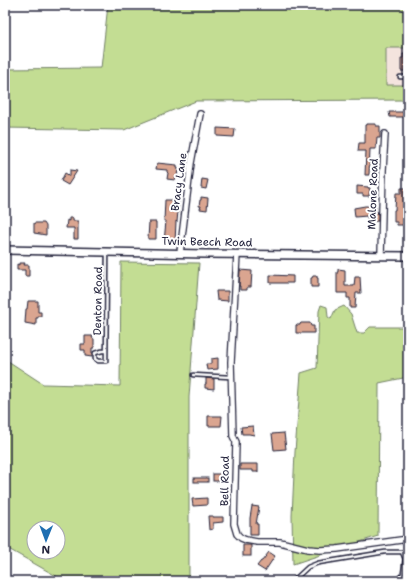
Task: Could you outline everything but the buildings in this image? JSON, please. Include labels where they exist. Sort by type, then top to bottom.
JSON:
[{"type":"street","name":"Bracy Lane","points":[[180,253],[191,163],[200,114]]},
{"type":"street","name":"Malone Road","points":[[381,255],[385,134]]},
{"type":"street","name":"Twin Beech Road","points":[[5,250],[408,256]]},
{"type":"street","name":"Bell Road","points":[[237,254],[231,377],[233,436],[236,442],[234,524],[238,536],[246,540],[257,542],[280,542],[308,549],[320,550],[337,549],[408,538]]},
{"type":"lane","points":[[400,77],[408,77]]},
{"type":"lane","name":"Denton Road","points":[[105,351],[95,353],[95,359],[98,361],[106,361],[107,252]]},
{"type":"lane","points":[[193,375],[231,377]]},
{"type":"lane","points":[[293,581],[308,567],[318,563],[385,552],[402,552],[405,559],[403,574],[396,581]]},
{"type":"shaded area","points":[[386,48],[408,48],[408,85],[386,85]]},
{"type":"green space","points":[[108,5],[408,5],[408,48],[386,48],[386,85],[408,85],[408,100],[196,101],[124,130],[5,128],[5,69],[101,68]]},
{"type":"green space","points":[[121,262],[199,263],[189,397],[189,581],[65,581],[28,560],[66,560],[66,520],[26,520],[26,559],[5,547],[5,359],[43,384],[120,386]]},
{"type":"green space","points":[[321,305],[327,307],[328,317],[331,319],[335,310],[344,306],[351,314],[357,333],[364,333],[370,327],[408,327],[408,377],[379,383],[378,536],[293,564],[292,516],[301,373],[317,368],[319,311]]}]
